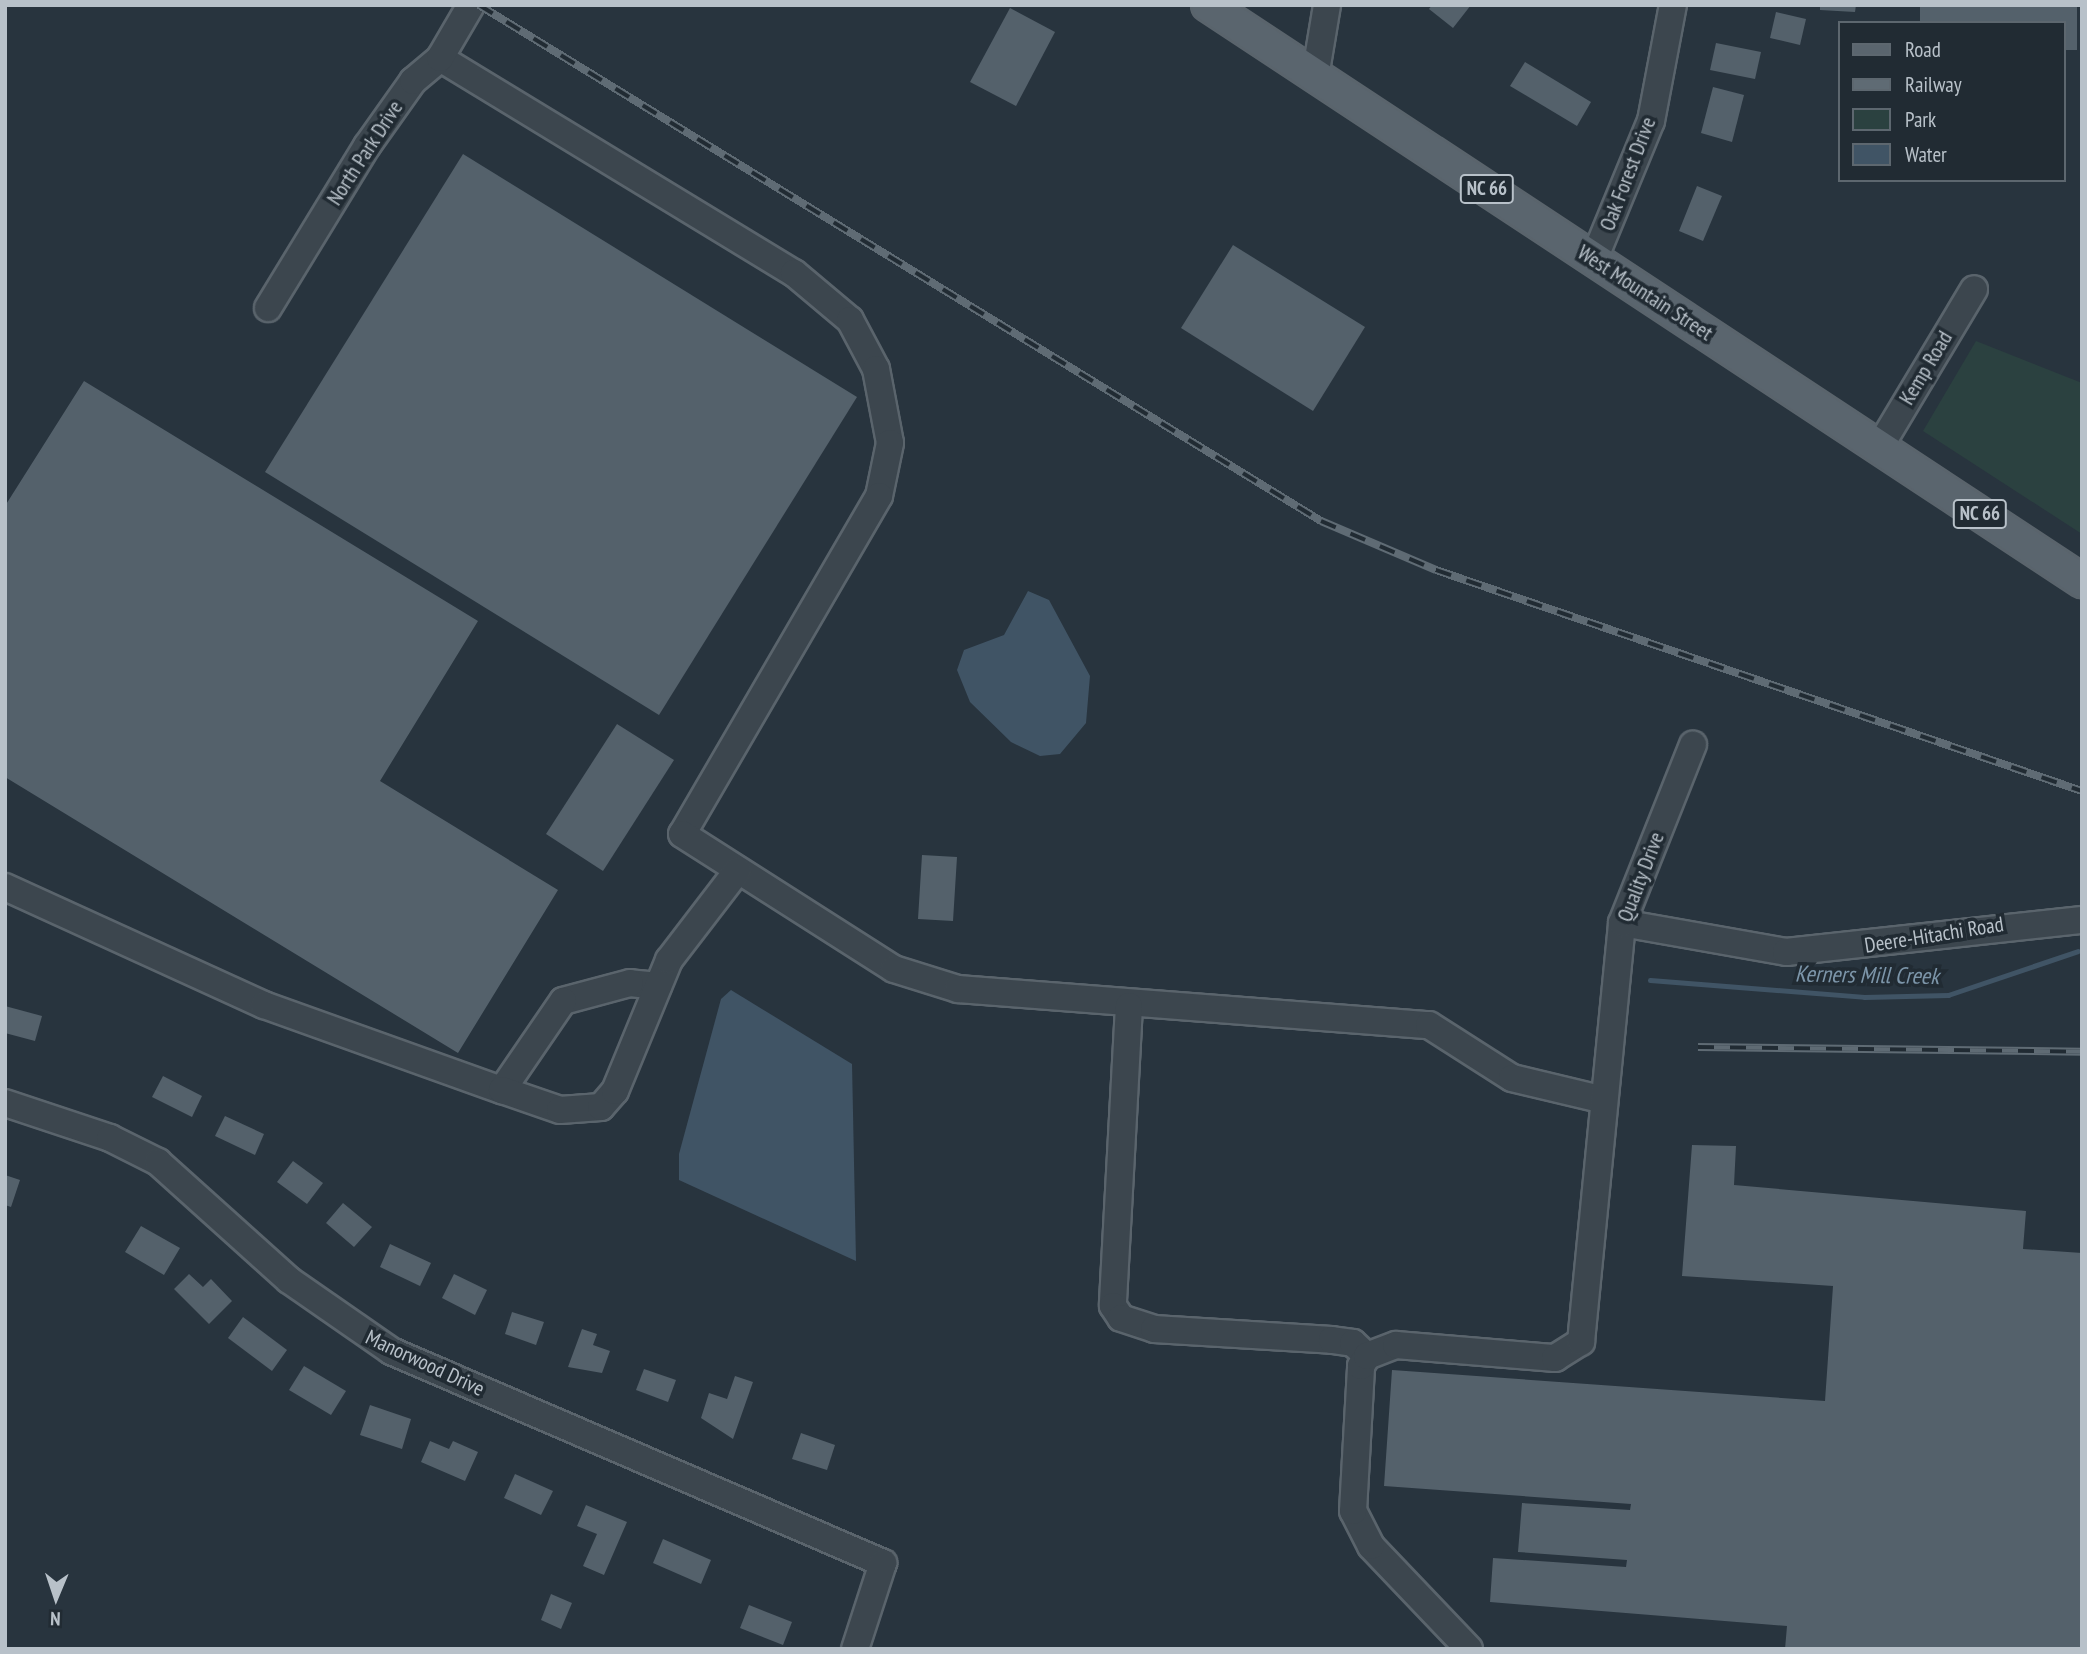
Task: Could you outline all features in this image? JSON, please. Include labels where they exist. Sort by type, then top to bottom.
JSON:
[{"type":"main road","name":"West Mountain Street","points":[[1208,5],[2082,581]]},
{"type":"street","name":"North Park Drive","points":[[268,308],[367,146],[413,81],[440,58],[471,5]]},
{"type":"street","points":[[1315,77],[1327,5]]},
{"type":"street","name":"Oak Forest Drive","points":[[1594,259],[1651,121],[1673,5]]},
{"type":"street","points":[[440,58],[794,273],[850,320],[876,369],[890,443],[879,496],[682,834],[894,969],[958,989],[1129,1006],[1429,1025],[1512,1078],[1600,1099]]},
{"type":"street","name":"Kemp Road","points":[[1879,448],[1974,289]]},
{"type":"street","name":"Quality Drive","points":[[1367,1356],[1396,1345],[1555,1358],[1581,1342],[1600,1099],[1622,923],[1693,745]]},
{"type":"street","points":[[5,887],[264,1005],[568,1112],[601,1107],[615,1091],[669,960],[738,870]]},
{"type":"street","name":"Deere-Hitachi Road","points":[[1622,923],[1786,952],[2082,920]]},
{"type":"street","points":[[502,1090],[563,1001],[630,983],[658,986]]},
{"type":"street","points":[[1129,1006],[1113,1306],[1121,1318],[1154,1329],[1332,1340],[1353,1343],[1367,1356],[1353,1511],[1371,1546],[1469,1649]]},
{"type":"street","name":"Manorwood Drive","points":[[5,1103],[110,1138],[158,1162],[289,1280],[391,1351],[883,1563],[855,1649]]},
{"type":"green space","points":[[1976,341],[2082,383],[2082,534],[1923,431]]},
{"type":"water","points":[[1028,591],[1049,600],[1090,676],[1086,723],[1060,754],[1040,756],[1011,742],[970,702],[957,670],[964,650],[1004,635]]},
{"type":"water","points":[[731,990],[852,1064],[856,1261],[679,1180],[679,1154],[721,999]]},
{"type":"building","points":[[1432,5],[1471,5],[1453,28],[1429,9]]},
{"type":"building","points":[[1820,5],[1856,5],[1855,12],[1820,10]]},
{"type":"building","points":[[1920,5],[2077,5],[2077,50],[2066,50],[2066,21],[1920,21]]},
{"type":"building","points":[[1010,8],[1055,32],[1016,106],[970,82]]},
{"type":"building","points":[[1776,12],[1806,19],[1800,45],[1770,38]]},
{"type":"building","points":[[1716,43],[1761,52],[1755,79],[1710,70]]},
{"type":"building","points":[[1525,62],[1591,102],[1577,126],[1510,86]]},
{"type":"building","points":[[1713,87],[1744,95],[1732,142],[1701,133]]},
{"type":"building","points":[[463,154],[857,397],[659,715],[265,472]]},
{"type":"building","points":[[1697,186],[1722,196],[1703,241],[1679,231]]},
{"type":"building","points":[[1233,245],[1365,327],[1313,411],[1181,328]]},
{"type":"building","points":[[84,381],[478,621],[380,781],[558,890],[458,1053],[5,777],[5,506]]},
{"type":"building","points":[[617,724],[674,760],[603,871],[546,834]]},
{"type":"building","points":[[922,855],[957,857],[953,921],[918,919]]},
{"type":"building","points":[[5,1006],[42,1016],[35,1041],[5,1033]]},
{"type":"building","points":[[163,1076],[202,1096],[192,1117],[152,1097]]},
{"type":"building","points":[[225,1116],[264,1134],[255,1155],[215,1136]]},
{"type":"building","points":[[1692,1145],[1736,1146],[1734,1185],[2026,1211],[2023,1249],[2082,1253],[2082,1649],[1785,1649],[1787,1626],[1490,1602],[1493,1558],[1626,1567],[1627,1560],[1518,1552],[1522,1503],[1630,1510],[1631,1504],[1384,1486],[1392,1370],[1825,1401],[1833,1286],[1682,1276]]},
{"type":"building","points":[[293,1161],[323,1183],[307,1204],[277,1182]]},
{"type":"building","points":[[5,1175],[20,1180],[11,1207],[5,1205]]},
{"type":"building","points":[[343,1203],[372,1227],[354,1247],[326,1223]]},
{"type":"building","points":[[141,1226],[180,1248],[164,1275],[125,1252]]},
{"type":"building","points":[[390,1244],[431,1263],[420,1286],[380,1267]]},
{"type":"building","points":[[189,1274],[203,1287],[211,1279],[232,1301],[209,1324],[174,1289]]},
{"type":"building","points":[[454,1274],[487,1290],[475,1315],[442,1298]]},
{"type":"building","points":[[512,1312],[544,1322],[536,1345],[505,1334]]},
{"type":"building","points":[[243,1317],[287,1350],[272,1371],[228,1338]]},
{"type":"building","points":[[582,1329],[597,1334],[593,1345],[610,1351],[602,1373],[568,1367]]},
{"type":"building","points":[[304,1366],[346,1391],[331,1415],[289,1390]]},
{"type":"building","points":[[644,1369],[676,1380],[668,1402],[636,1390]]},
{"type":"building","points":[[735,1376],[753,1382],[733,1439],[701,1418],[709,1393],[727,1399]]},
{"type":"building","points":[[370,1405],[411,1419],[402,1449],[360,1435]]},
{"type":"building","points":[[801,1433],[835,1445],[827,1470],[792,1459]]},
{"type":"building","points":[[430,1441],[449,1449],[453,1441],[478,1452],[465,1481],[421,1462]]},
{"type":"building","points":[[515,1474],[553,1491],[541,1515],[504,1498]]},
{"type":"building","points":[[586,1505],[627,1522],[604,1575],[583,1566],[597,1534],[577,1526]]},
{"type":"building","points":[[663,1539],[711,1560],[701,1584],[653,1563]]},
{"type":"building","points":[[551,1594],[572,1603],[561,1629],[541,1620]]},
{"type":"building","points":[[749,1605],[792,1622],[783,1645],[740,1628]]},
{"type":"waterway","name":"Kerners Mill Creek","points":[[1650,980],[1864,997],[1948,995],[2078,951]]},
{"type":"railway","points":[[479,5],[1321,521],[1436,570],[2082,791]]},
{"type":"railway","points":[[1698,1047],[2082,1052]]}]
